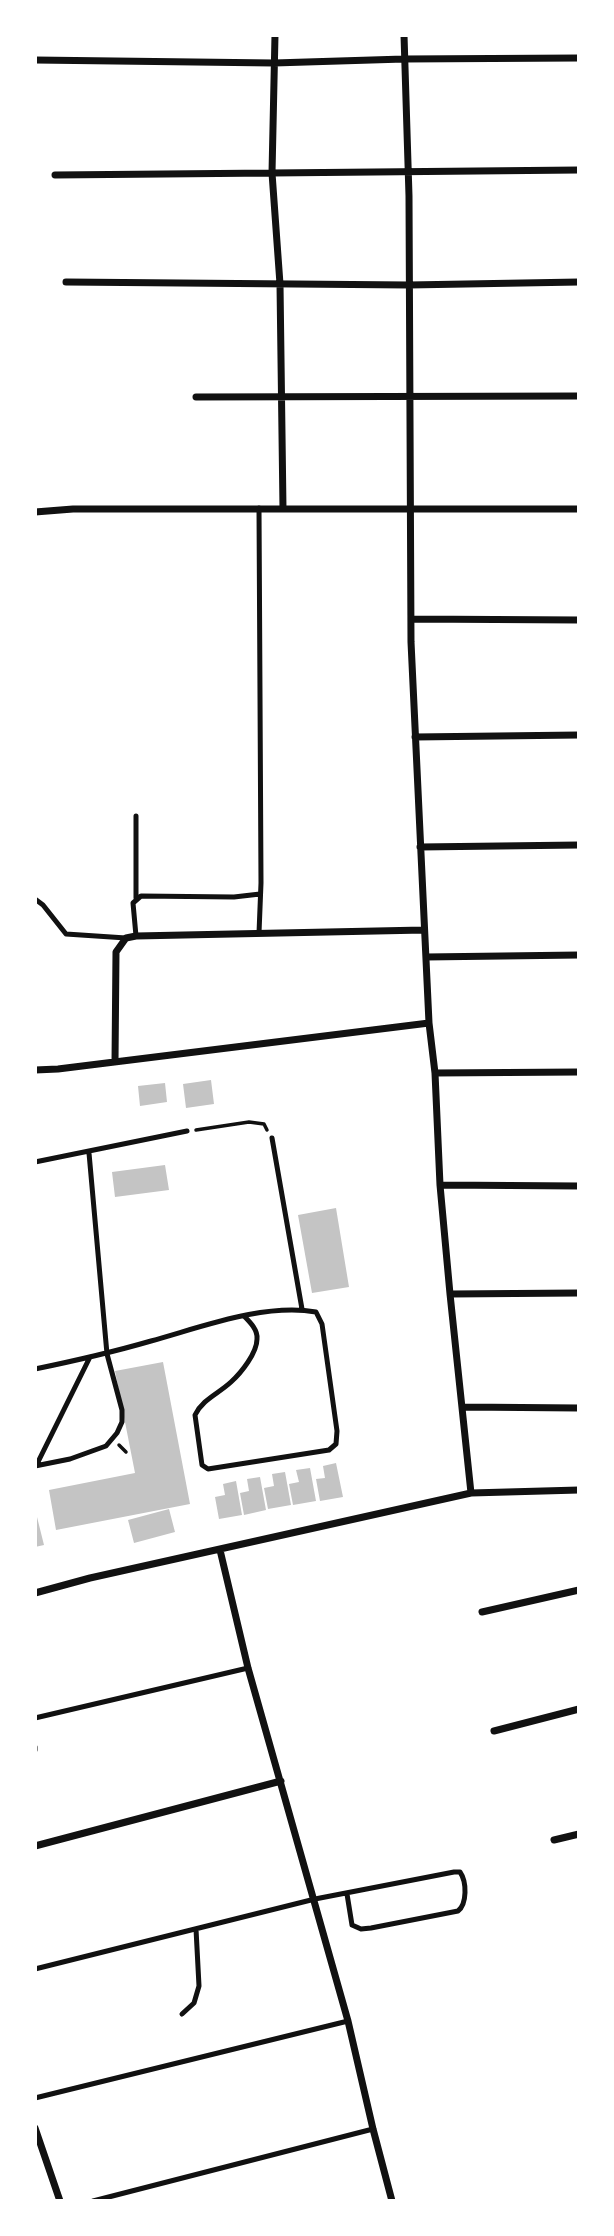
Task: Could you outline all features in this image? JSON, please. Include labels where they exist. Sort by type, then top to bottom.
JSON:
[{"type":"street","points":[[275,35],[272,173],[280,284],[283,509]]},
{"type":"street","points":[[404,35],[408,173],[411,619],[420,847],[440,1185],[471,1493]]},
{"type":"street","points":[[35,60],[274,63],[579,58]]},
{"type":"street","points":[[55,175],[579,170]]},
{"type":"street","points":[[66,282],[409,285],[579,282]]},
{"type":"street","points":[[196,397],[579,396]]},
{"type":"street","points":[[35,512],[73,509],[579,509]]},
{"type":"street","points":[[411,619],[579,620]]},
{"type":"street","points":[[415,737],[579,735]]},
{"type":"street","points":[[420,847],[579,845]]},
{"type":"street","points":[[115,1062],[116,952],[126,938],[424,930]]},
{"type":"street","points":[[426,957],[579,955]]},
{"type":"street","points":[[35,1070],[429,1023]]},
{"type":"street","points":[[435,1073],[579,1072]]},
{"type":"street","points":[[440,1185],[579,1186]]},
{"type":"street","points":[[450,1294],[579,1293]]},
{"type":"street","points":[[463,1407],[579,1408]]},
{"type":"street","points":[[35,1592],[471,1493],[579,1490]]},
{"type":"street","points":[[220,1550],[248,1668],[348,2021],[392,2201]]},
{"type":"street","points":[[482,1612],[579,1590]]},
{"type":"street","points":[[494,1731],[579,1709]]},
{"type":"street","points":[[35,1846],[281,1781]]},
{"type":"street","points":[[554,1840],[579,1834]]},
{"type":"street","points":[[35,2128],[60,2201]]},
{"type":"lane","points":[[259,508],[259,933]]},
{"type":"lane","points":[[136,816],[136,898]]},
{"type":"lane","points":[[136,936],[133,903],[141,895],[234,897],[260,894]]},
{"type":"lane","points":[[35,899],[66,934],[126,938]]},
{"type":"lane","points":[[35,1162],[187,1132]]},
{"type":"lane","points":[[272,1138],[302,1309]]},
{"type":"lane","points":[[35,1466],[70,1459],[106,1446],[122,1422],[122,1410],[107,1353],[89,1153]]},
{"type":"lane","points":[[35,1369],[107,1353],[244,1316],[302,1309],[316,1312],[322,1324],[337,1431],[336,1444],[330,1450],[208,1469],[202,1465],[195,1415],[204,1401],[232,1381],[250,1358],[257,1340],[254,1327],[244,1316]]},
{"type":"lane","points":[[35,1466],[90,1357]]},
{"type":"lane","points":[[35,1718],[248,1668]]},
{"type":"lane","points":[[35,1969],[315,1899],[454,1872],[460,1872],[464,1877],[464,1903],[458,1911],[370,1928],[360,1929],[352,1925],[347,1894]]},
{"type":"lane","points":[[182,2014],[194,2004],[199,1986],[196,1929]]},
{"type":"lane","points":[[35,2098],[348,2021]]},
{"type":"lane","points":[[93,2201],[373,2129]]},
{"type":"path","points":[[187,1132],[249,1122],[264,1124],[272,1138]]},
{"type":"building","points":[[211,1080],[214,1104],[186,1108],[183,1084]]},
{"type":"building","points":[[165,1083],[167,1102],[140,1106],[138,1086]]},
{"type":"building","points":[[165,1165],[169,1190],[115,1197],[112,1172]]},
{"type":"building","points":[[336,1208],[349,1287],[312,1293],[298,1215]]},
{"type":"building","points":[[163,1362],[190,1504],[56,1530],[49,1490],[135,1473],[115,1371]]},
{"type":"building","points":[[336,1463],[343,1497],[320,1501],[316,1479],[325,1478],[323,1466]]},
{"type":"building","points":[[310,1468],[316,1501],[293,1505],[289,1484],[299,1482],[296,1470]]},
{"type":"building","points":[[285,1472],[291,1505],[268,1509],[264,1488],[274,1486],[272,1474]]},
{"type":"building","points":[[260,1477],[266,1510],[244,1515],[240,1493],[249,1491],[247,1479]]},
{"type":"building","points":[[236,1481],[242,1515],[219,1519],[215,1497],[225,1495],[223,1484]]},
{"type":"building","points":[[35,1509],[44,1545],[35,1547]]},
{"type":"building","points":[[169,1509],[175,1532],[134,1543],[128,1520]]}]
